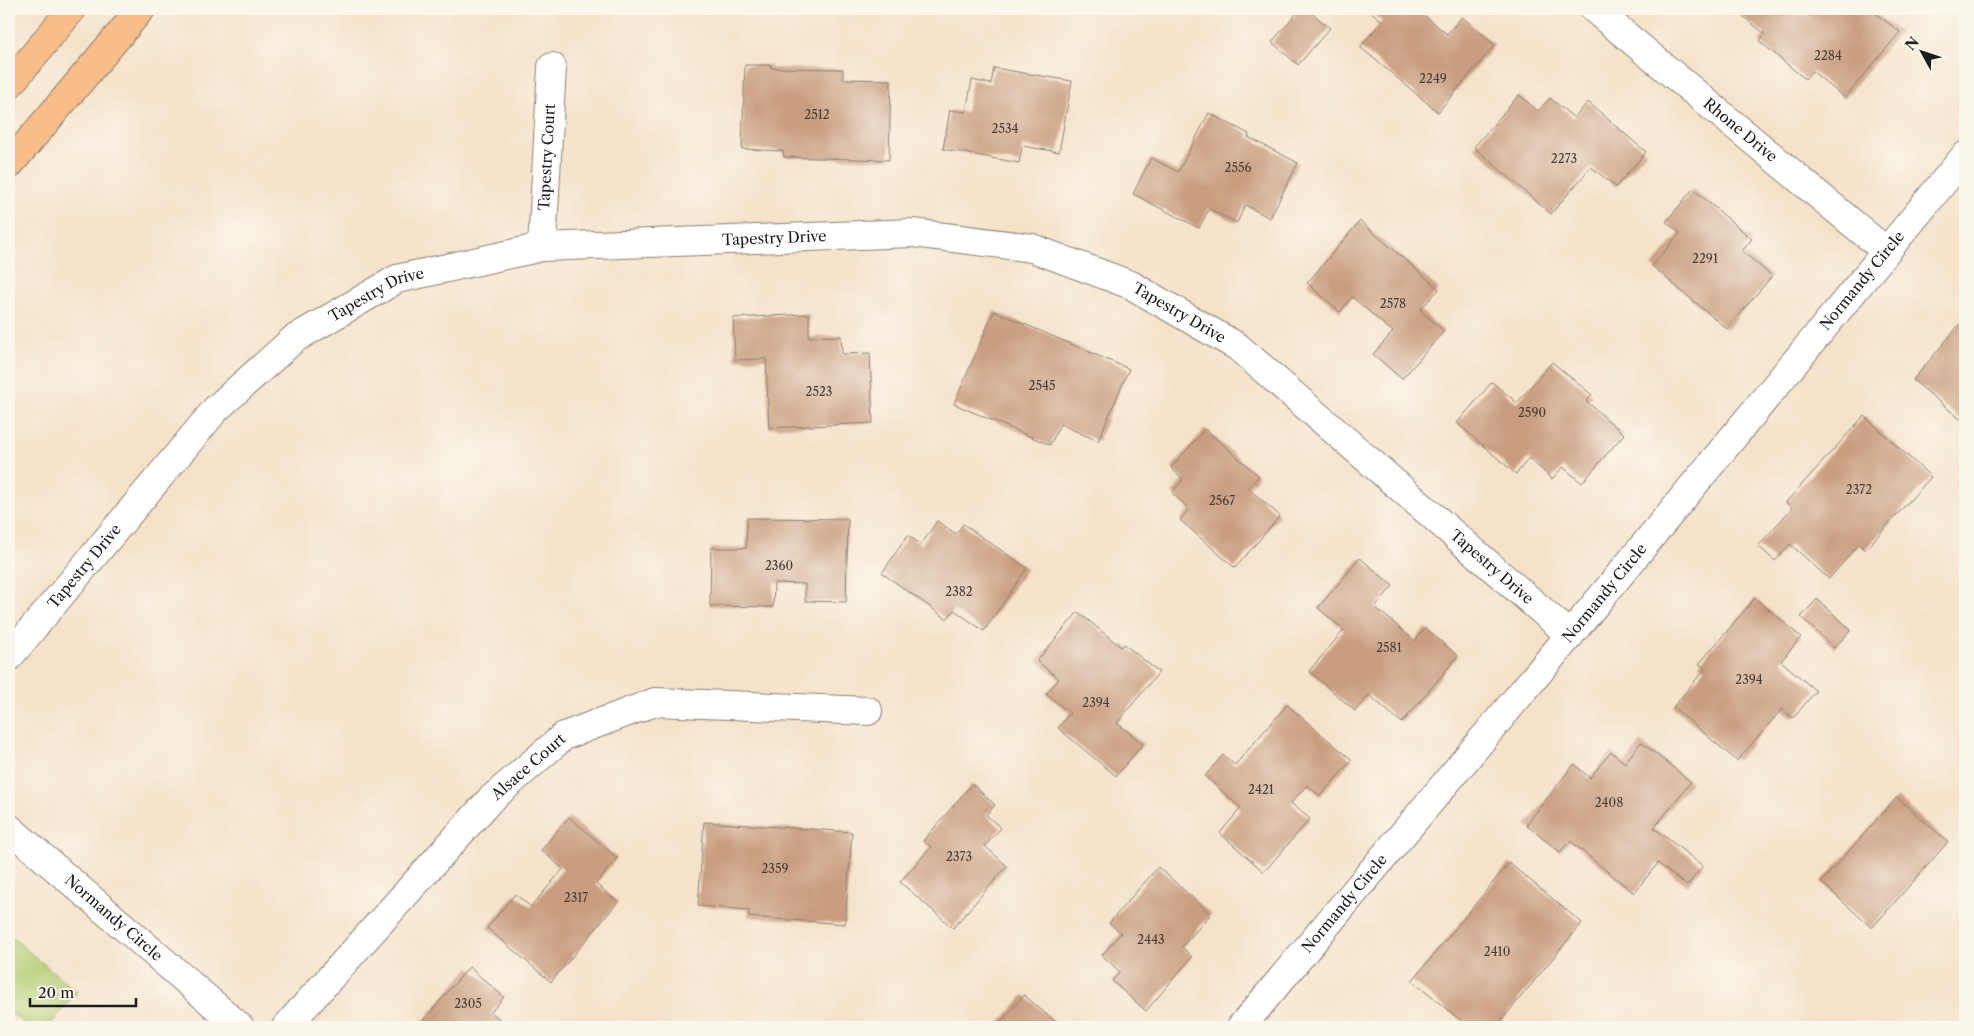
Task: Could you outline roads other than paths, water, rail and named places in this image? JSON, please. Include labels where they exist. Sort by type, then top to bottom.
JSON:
[{"type":"main road","points":[[9,85],[72,9]]},
{"type":"main road","points":[[9,165],[141,9]]},
{"type":"street","name":"Rhone Drive","points":[[1594,9],[1886,251]]},
{"type":"street","name":"Tapestry Court","points":[[542,247],[552,67]]},
{"type":"street","name":"Normandy Circle","points":[[1241,1027],[1570,635],[1965,156]]},
{"type":"street","name":"Tapestry Drive","points":[[9,657],[216,409],[294,339],[396,279],[542,247],[913,233],[1032,248],[1131,285],[1238,347],[1570,635]]},
{"type":"street","name":"Alsace Court","points":[[286,1027],[490,800],[564,736],[655,702],[868,712]]},
{"type":"street","name":"Normandy Circle","points":[[9,828],[240,1027]]}]
